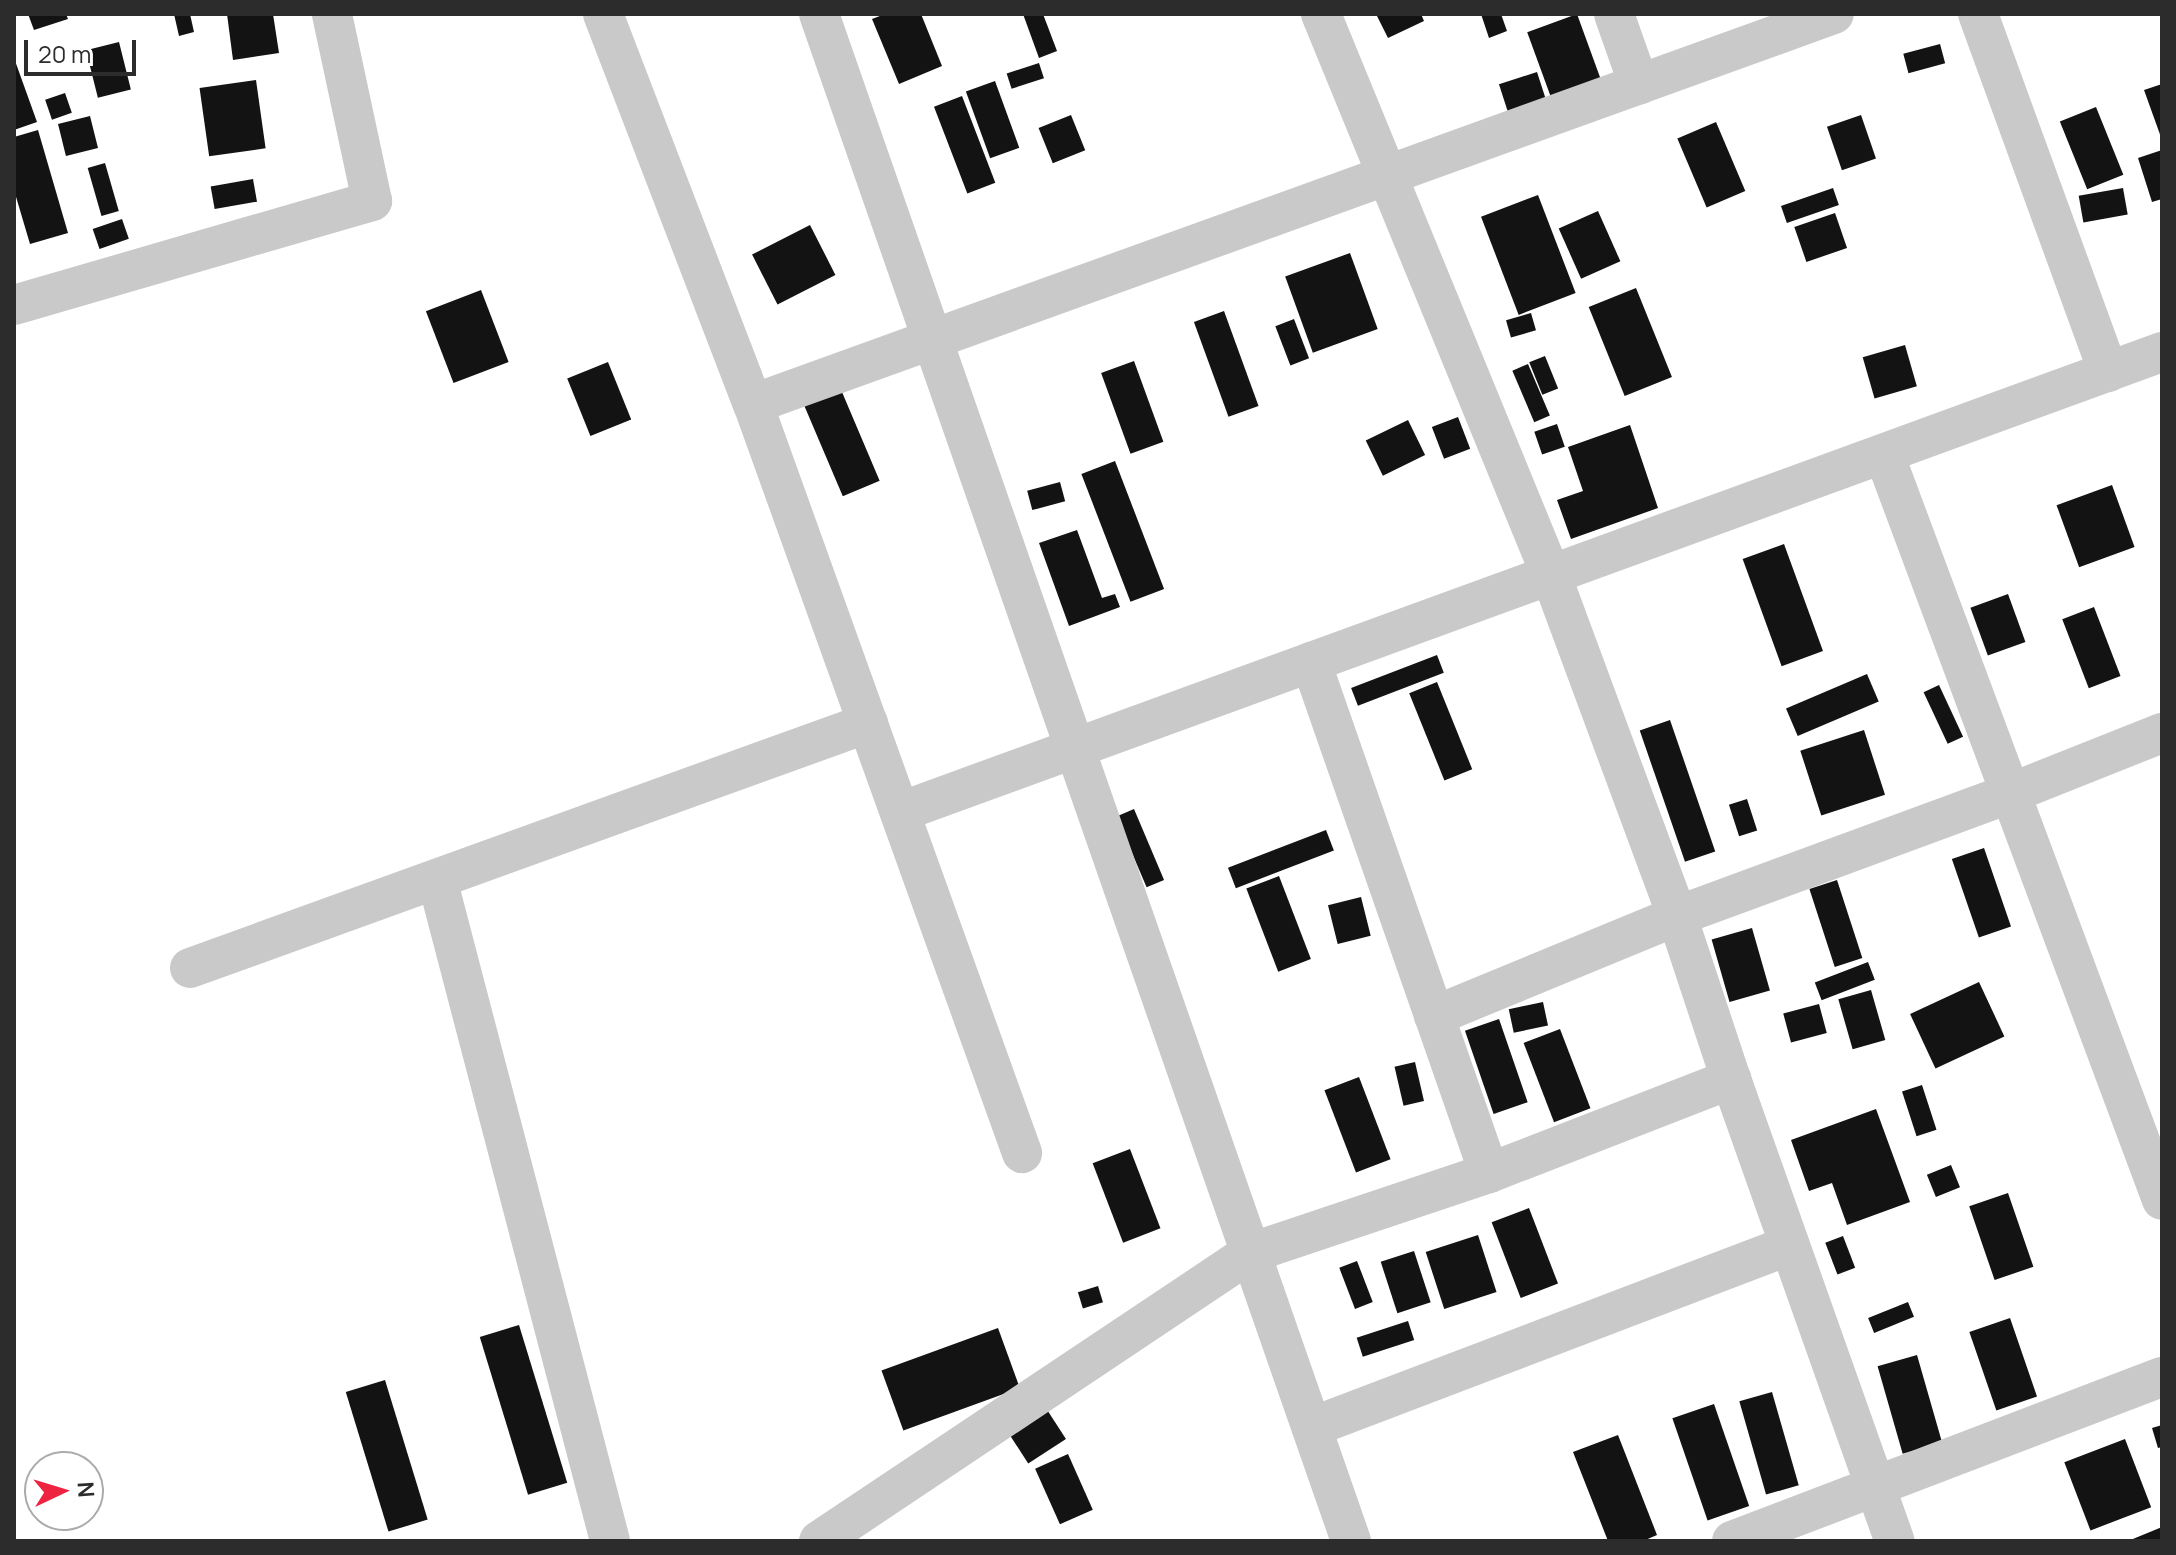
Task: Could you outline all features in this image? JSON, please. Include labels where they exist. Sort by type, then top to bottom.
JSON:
[{"type":"street","points":[[14,305],[372,201],[332,14]]},
{"type":"street","points":[[603,14],[753,404],[1022,1153]]},
{"type":"street","points":[[819,14],[1351,1541]]},
{"type":"street","points":[[1321,14],[1551,575],[1677,916],[1731,1079],[1895,1541]]},
{"type":"street","points":[[1614,14],[1639,85]]},
{"type":"street","points":[[753,404],[1834,14]]},
{"type":"street","points":[[1978,14],[2108,372]]},
{"type":"street","points":[[900,812],[2162,352]]},
{"type":"street","points":[[1884,454],[2162,1200]]},
{"type":"street","points":[[1311,662],[1489,1173]]},
{"type":"street","points":[[190,968],[868,723]]},
{"type":"street","points":[[1434,1016],[1677,916],[2011,793],[2162,733]]},
{"type":"street","points":[[437,879],[610,1541]]},
{"type":"street","points":[[819,1541],[1250,1253],[1489,1173],[1731,1079]]},
{"type":"street","points":[[1312,1427],[1790,1245]]},
{"type":"street","points":[[1732,1541],[2162,1377]]},
{"type":"building","points":[[28,14],[66,14],[68,19],[34,30]]},
{"type":"building","points":[[174,14],[190,14],[194,32],[179,36]]},
{"type":"building","points":[[227,14],[273,14],[279,53],[233,60]]},
{"type":"building","points":[[885,14],[921,14],[942,66],[899,84],[872,19]]},
{"type":"building","points":[[1023,14],[1043,14],[1057,51],[1039,58]]},
{"type":"building","points":[[1376,14],[1421,14],[1424,21],[1388,38]]},
{"type":"building","points":[[1481,14],[1501,14],[1507,31],[1489,38]]},
{"type":"building","points":[[1577,14],[1601,81],[1551,99],[1527,32]]},
{"type":"building","points":[[119,42],[131,90],[98,98],[86,50]]},
{"type":"building","points":[[1940,44],[1945,63],[1908,73],[1903,54]]},
{"type":"building","points":[[14,58],[37,122],[14,130]]},
{"type":"building","points":[[1039,63],[1044,78],[1012,89],[1007,74]]},
{"type":"building","points":[[1537,72],[1547,103],[1509,116],[1499,84]]},
{"type":"building","points":[[256,80],[266,148],[209,156],[200,88]]},
{"type":"building","points":[[995,81],[1019,148],[990,158],[966,92]]},
{"type":"building","points":[[2162,84],[2162,140],[2144,90]]},
{"type":"building","points":[[65,93],[72,113],[52,120],[45,100]]},
{"type":"building","points":[[962,96],[995,183],[967,194],[934,107]]},
{"type":"building","points":[[2096,107],[2123,175],[2087,189],[2060,122]]},
{"type":"building","points":[[1071,115],[1085,150],[1053,163],[1039,128]]},
{"type":"building","points":[[1861,115],[1876,158],[1842,170],[1827,127]]},
{"type":"building","points":[[90,116],[98,148],[66,156],[58,124]]},
{"type":"building","points":[[1716,122],[1745,191],[1707,207],[1677,138]]},
{"type":"building","points":[[38,130],[68,233],[30,244],[14,190],[14,137]]},
{"type":"building","points":[[2162,150],[2162,199],[2152,202],[2138,158]]},
{"type":"building","points":[[105,163],[119,211],[101,216],[88,168]]},
{"type":"building","points":[[253,179],[257,202],[215,209],[211,186]]},
{"type":"building","points":[[1833,188],[1839,205],[1787,223],[1781,206]]},
{"type":"building","points":[[2123,188],[2128,215],[2083,222],[2079,196]]},
{"type":"building","points":[[1538,195],[1576,293],[1519,315],[1481,217]]},
{"type":"building","points":[[1598,211],[1620,261],[1581,279],[1559,228]]},
{"type":"building","points":[[1835,213],[1847,248],[1806,262],[1794,227]]},
{"type":"building","points":[[122,219],[129,239],[100,249],[93,229]]},
{"type":"building","points":[[810,225],[835,275],[778,304],[752,255]]},
{"type":"building","points":[[1350,253],[1378,329],[1313,353],[1285,277]]},
{"type":"building","points":[[1636,288],[1672,377],[1625,396],[1589,307]]},
{"type":"building","points":[[481,290],[509,362],[454,383],[426,311]]},
{"type":"building","points":[[1224,311],[1259,406],[1228,417],[1194,322]]},
{"type":"building","points":[[1531,313],[1536,330],[1511,337],[1506,320]]},
{"type":"building","points":[[1294,319],[1309,358],[1290,365],[1275,326]]},
{"type":"building","points":[[1905,345],[1917,386],[1875,398],[1863,357]]},
{"type":"building","points":[[1545,356],[1558,388],[1542,395],[1529,362]]},
{"type":"building","points":[[1134,361],[1163,442],[1131,454],[1101,373]]},
{"type":"building","points":[[608,362],[631,419],[590,436],[567,378]]},
{"type":"building","points":[[1528,364],[1550,416],[1534,422],[1512,371]]},
{"type":"building","points":[[839,385],[880,481],[843,496],[802,401]]},
{"type":"building","points":[[1458,417],[1470,449],[1444,459],[1432,427]]},
{"type":"building","points":[[1408,420],[1425,455],[1383,476],[1366,441]]},
{"type":"building","points":[[1557,424],[1565,447],[1542,455],[1534,432]]},
{"type":"building","points":[[1630,425],[1658,508],[1571,539],[1557,500],[1583,491],[1568,447]]},
{"type":"building","points":[[1115,461],[1164,589],[1130,602],[1081,474]]},
{"type":"building","points":[[1060,482],[1065,501],[1032,510],[1027,491]]},
{"type":"building","points":[[2112,485],[2135,547],[2079,567],[2057,505]]},
{"type":"building","points":[[1077,530],[1102,598],[1115,594],[1120,607],[1069,626],[1039,543]]},
{"type":"building","points":[[1784,544],[1823,651],[1782,666],[1743,559]]},
{"type":"building","points":[[2008,594],[2025,642],[1988,656],[1970,608]]},
{"type":"building","points":[[2094,607],[2121,676],[2089,688],[2062,619]]},
{"type":"building","points":[[1437,655],[1444,673],[1358,706],[1351,688]]},
{"type":"building","points":[[1867,674],[1879,702],[1798,736],[1786,708]]},
{"type":"building","points":[[1437,682],[1472,769],[1444,780],[1409,693]]},
{"type":"building","points":[[1939,685],[1963,737],[1948,744],[1924,692]]},
{"type":"building","points":[[1670,720],[1715,851],[1685,862],[1640,730]]},
{"type":"building","points":[[1864,730],[1885,795],[1821,815],[1800,751]]},
{"type":"building","points":[[1747,799],[1757,830],[1739,836],[1729,805]]},
{"type":"building","points":[[1134,809],[1164,880],[1147,887],[1117,816]]},
{"type":"building","points":[[1326,830],[1334,851],[1236,888],[1228,868]]},
{"type":"building","points":[[1984,848],[2011,926],[1979,938],[1952,859]]},
{"type":"building","points":[[1279,876],[1311,959],[1278,972],[1246,889]]},
{"type":"building","points":[[1837,880],[1862,958],[1835,967],[1809,889]]},
{"type":"building","points":[[1361,897],[1371,936],[1338,944],[1328,905]]},
{"type":"building","points":[[1752,928],[1770,990],[1730,1002],[1712,940]]},
{"type":"building","points":[[1868,962],[1875,980],[1822,1000],[1815,982]]},
{"type":"building","points":[[1979,982],[2004,1036],[1935,1068],[1910,1014]]},
{"type":"building","points":[[1871,990],[1885,1040],[1853,1049],[1838,999]]},
{"type":"building","points":[[1543,1002],[1548,1025],[1514,1033],[1509,1009]]},
{"type":"building","points":[[1819,1004],[1827,1033],[1791,1043],[1783,1014]]},
{"type":"building","points":[[1499,1019],[1528,1102],[1494,1114],[1465,1031]]},
{"type":"building","points":[[1560,1029],[1590,1108],[1554,1122],[1524,1043]]},
{"type":"building","points":[[1415,1062],[1424,1101],[1404,1106],[1395,1067]]},
{"type":"building","points":[[1359,1077],[1391,1159],[1356,1172],[1324,1090]]},
{"type":"building","points":[[1922,1085],[1937,1130],[1917,1136],[1902,1091]]},
{"type":"building","points":[[1876,1109],[1910,1202],[1847,1225],[1832,1183],[1809,1191],[1791,1140]]},
{"type":"building","points":[[1130,1149],[1160,1228],[1123,1243],[1093,1163]]},
{"type":"building","points":[[1951,1165],[1960,1187],[1936,1197],[1927,1175]]},
{"type":"building","points":[[2008,1193],[2033,1267],[1995,1280],[1969,1206]]},
{"type":"building","points":[[1529,1208],[1558,1284],[1521,1298],[1492,1222]]},
{"type":"building","points":[[1478,1235],[1497,1292],[1444,1309],[1426,1252]]},
{"type":"building","points":[[1843,1236],[1855,1268],[1837,1275],[1825,1243]]},
{"type":"building","points":[[1414,1251],[1431,1302],[1397,1313],[1381,1262]]},
{"type":"building","points":[[1357,1261],[1373,1302],[1355,1309],[1339,1268]]},
{"type":"building","points":[[1098,1286],[1103,1302],[1083,1308],[1078,1292]]},
{"type":"building","points":[[1908,1302],[1914,1317],[1874,1333],[1868,1318]]},
{"type":"building","points":[[2010,1318],[2037,1396],[1996,1410],[1969,1332]]},
{"type":"building","points":[[1408,1321],[1414,1340],[1363,1357],[1357,1338]]},
{"type":"building","points":[[519,1325],[567,1483],[528,1495],[480,1337]]},
{"type":"building","points":[[998,1328],[1020,1388],[903,1431],[881,1370]]},
{"type":"building","points":[[1917,1355],[1942,1442],[1903,1454],[1878,1366]]},
{"type":"building","points":[[385,1380],[428,1520],[388,1532],[346,1392]]},
{"type":"building","points":[[1772,1392],[1799,1485],[1766,1495],[1739,1401]]},
{"type":"building","points":[[1042,1402],[1066,1439],[1028,1463],[1004,1427]]},
{"type":"building","points":[[1714,1404],[1749,1506],[1708,1520],[1672,1418]]},
{"type":"building","points":[[2162,1425],[2162,1447],[2158,1448],[2152,1428]]},
{"type":"building","points":[[1618,1435],[1657,1535],[1643,1541],[1608,1541],[1573,1452]]},
{"type":"building","points":[[2125,1439],[2151,1507],[2090,1530],[2064,1462]]},
{"type":"building","points":[[1068,1454],[1093,1510],[1060,1524],[1035,1469]]},
{"type":"building","points":[[2162,1527],[2162,1541],[2128,1541]]}]
